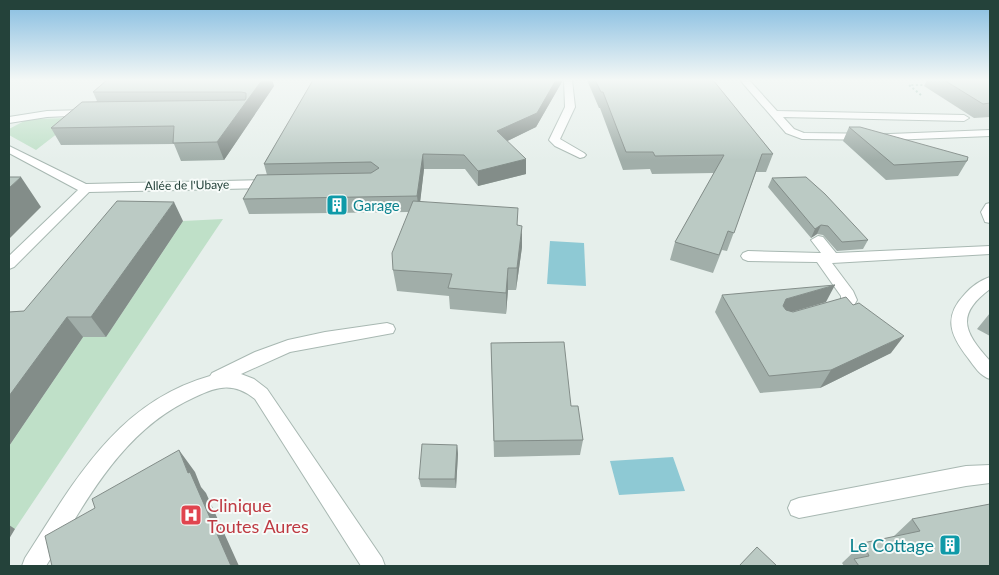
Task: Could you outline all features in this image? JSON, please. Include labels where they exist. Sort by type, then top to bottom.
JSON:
[{"type":"street","points":[[570,107],[555,134],[554,140],[580,155]]},
{"type":"street","points":[[768,107],[790,131],[807,136],[897,136],[990,132]]},
{"type":"street","points":[[9,120],[47,114],[94,113]]},
{"type":"street","points":[[775,114],[964,118]]},
{"type":"street","name":"Allée de l'Ubaye","points":[[9,149],[78,186],[86,188],[287,183]]},
{"type":"street","points":[[9,264],[86,188]]},
{"type":"street","points":[[990,207],[987,212],[990,219]]},
{"type":"street","points":[[818,240],[850,300],[848,303],[820,311]]},
{"type":"street","points":[[748,256],[826,258],[990,250]]},
{"type":"street","points":[[990,282],[963,304],[957,320],[959,333],[990,372]]},
{"type":"street","points":[[33,566],[108,453],[123,436],[158,407],[288,346],[387,329]]},
{"type":"street","points":[[203,385],[231,380],[247,383],[261,394],[374,566]]},
{"type":"street","points":[[799,508],[966,476],[990,474]]},
{"type":"green space","points":[[70,118],[58,133],[36,150],[9,135],[9,129],[28,119]]},
{"type":"green space","points":[[223,219],[15,529],[9,529],[9,446],[83,337],[106,337],[183,221]]},
{"type":"water","points":[[550,241],[584,243],[586,286],[547,284]]},
{"type":"water","points":[[673,457],[685,491],[619,495],[610,461]]},
{"type":"building","points":[[76,107],[243,107],[217,142],[173,143],[174,126],[51,128]]},
{"type":"building","points":[[297,107],[541,107],[537,113],[497,131],[526,159],[478,171],[464,155],[423,154],[417,196],[243,199],[257,175],[371,173],[379,168],[371,162],[264,164]]},
{"type":"building","points":[[609,107],[735,107],[773,154],[762,154],[734,233],[728,231],[719,255],[675,242],[724,155],[655,156],[653,152],[626,152]]},
{"type":"building","points":[[849,127],[860,127],[968,157],[967,161],[894,165]]},
{"type":"building","points":[[9,177],[21,177],[9,188]]},
{"type":"building","points":[[806,177],[825,194],[868,240],[842,242],[828,226],[821,225],[815,229],[772,178]]},
{"type":"building","points":[[117,201],[174,202],[91,317],[67,317],[9,396],[9,312],[24,311]]},
{"type":"building","points":[[413,201],[518,208],[517,225],[522,226],[517,268],[508,268],[506,293],[448,288],[452,274],[393,270],[392,253]]},
{"type":"building","points":[[835,285],[786,299],[783,306],[786,310],[793,312],[846,297],[853,305],[859,303],[904,336],[831,370],[769,376],[722,295]]},
{"type":"building","points":[[564,342],[571,406],[578,406],[583,440],[494,441],[491,343]]},
{"type":"building","points":[[422,444],[457,445],[455,479],[419,479]]},
{"type":"building","points":[[179,450],[231,566],[52,566],[45,536],[95,508],[92,499]]},
{"type":"building","points":[[990,504],[990,566],[859,566],[854,559],[869,556],[863,543],[920,531],[912,519]]},
{"type":"building","points":[[757,547],[777,566],[739,566]]},
{"type":"place","name":"Garage","points":[[337,205]]},
{"type":"place","name":"Clinique Toutes Aures","points":[[191,515]]},
{"type":"place","name":"Le Cottage","points":[[950,545]]}]
